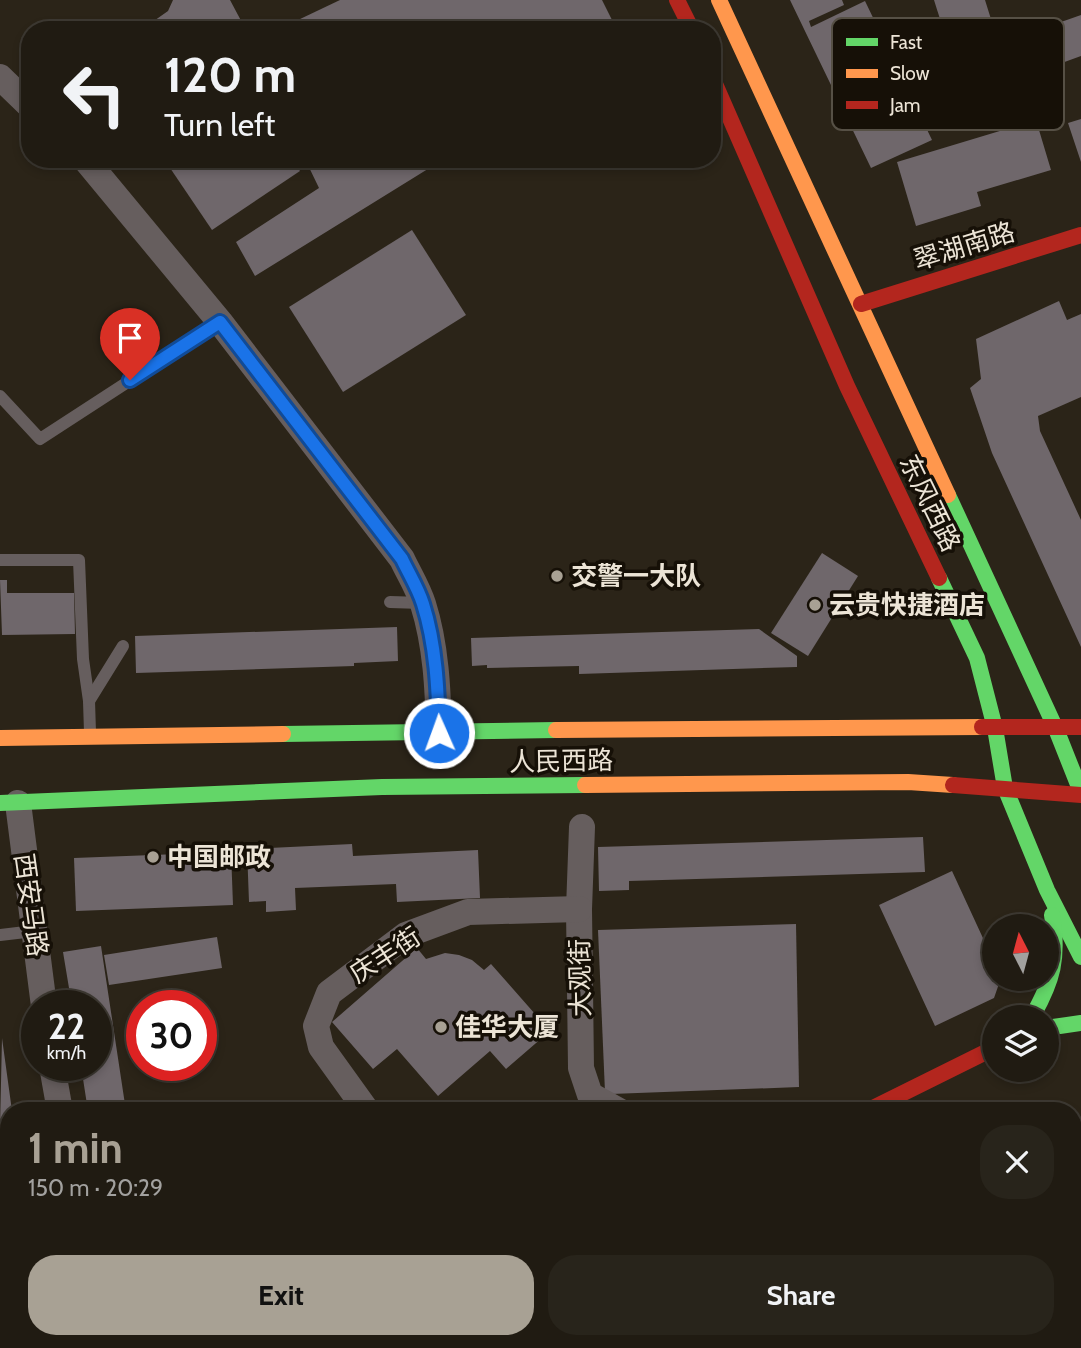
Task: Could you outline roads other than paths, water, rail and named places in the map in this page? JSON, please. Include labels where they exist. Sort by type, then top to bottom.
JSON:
[{"type":"main road","points":[[677,0],[688,21]]},
{"type":"main road","name":"东风西路","points":[[719,0],[1056,729],[1081,793]]},
{"type":"main road","name":"东风西路","points":[[721,98],[847,386],[977,658],[995,728],[1005,788],[1048,890],[1081,957]]},
{"type":"main road","name":"翠湖南路","points":[[861,304],[1081,235]]},
{"type":"main road","name":"人民西路","points":[[0,738],[734,727],[1081,727]]},
{"type":"main road","name":"人民西路","points":[[9,803],[382,787],[908,782],[1081,793]]},
{"type":"main road","points":[[1039,1005],[1050,985],[1058,946],[1048,890]]},
{"type":"main road","points":[[1059,1026],[1081,1023]]},
{"type":"main road","points":[[885,1102],[982,1054]]},
{"type":"street","points":[[2,82],[21,98]]},
{"type":"street","points":[[92,168],[220,322],[402,559],[422,603],[433,653],[439,733]]},
{"type":"street","name":"西安马路","points":[[9,803],[34,931],[42,990]]},
{"type":"street","name":"大观街","points":[[582,827],[579,908],[581,1068],[588,1102]]},
{"type":"street","name":"庆丰街","points":[[361,1102],[321,1047],[316,1026],[329,993],[406,935],[468,912],[579,908]]},
{"type":"street","points":[[55,1081],[58,1102]]},
{"type":"lane","points":[[0,396],[40,439],[220,322]]},
{"type":"lane","points":[[0,560],[79,560],[83,659],[89,701],[90,736]]},
{"type":"lane","points":[[390,602],[422,603]]},
{"type":"lane","points":[[89,701],[123,646]]},
{"type":"lane","points":[[0,936],[34,931]]},
{"type":"place","name":"交警一大队","points":[[557,576]]},
{"type":"place","name":"云贵快捷酒店","points":[[815,605]]},
{"type":"place","name":"中国邮政","points":[[153,857]]},
{"type":"place","name":"佳华大厦","points":[[441,1027]]}]
